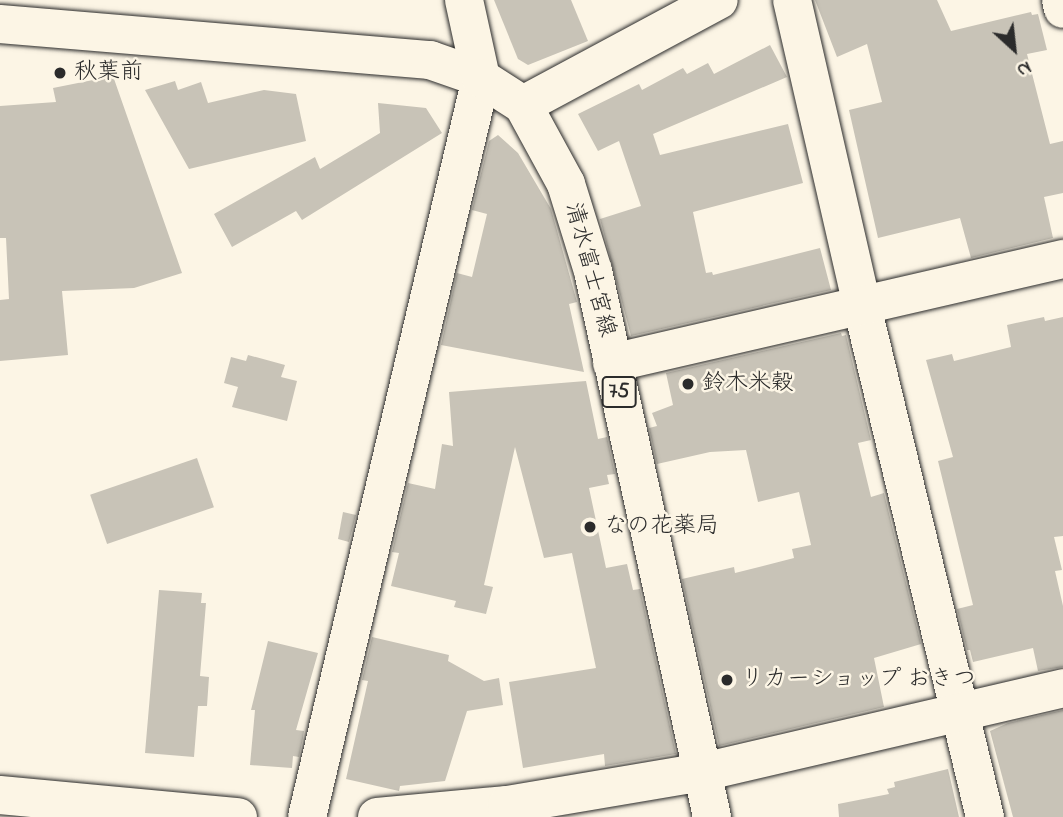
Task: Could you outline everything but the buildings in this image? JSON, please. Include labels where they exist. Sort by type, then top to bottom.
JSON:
[{"type":"street","points":[[307,817],[481,78],[464,0]]},
{"type":"street","points":[[523,105],[719,0]]},
{"type":"street","points":[[792,0],[862,306],[985,817]]},
{"type":"street","points":[[1061,0],[1063,9]]},
{"type":"street","name":"清水富士宮線","points":[[0,24],[95,15],[430,60],[481,78],[523,105],[566,184],[593,271],[712,817]]},
{"type":"street","points":[[612,363],[1063,259]]},
{"type":"street","points":[[377,817],[507,811],[703,772],[1063,688]]},
{"type":"street","points":[[0,795],[237,817]]},
{"type":"place","name":"秋葉前","points":[[60,73]]},
{"type":"place","name":"鈴木米穀","points":[[688,384]]},
{"type":"place","name":"なの花薬局","points":[[590,527]]},
{"type":"place","name":"リカーショップ おきつ","points":[[727,680]]}]
